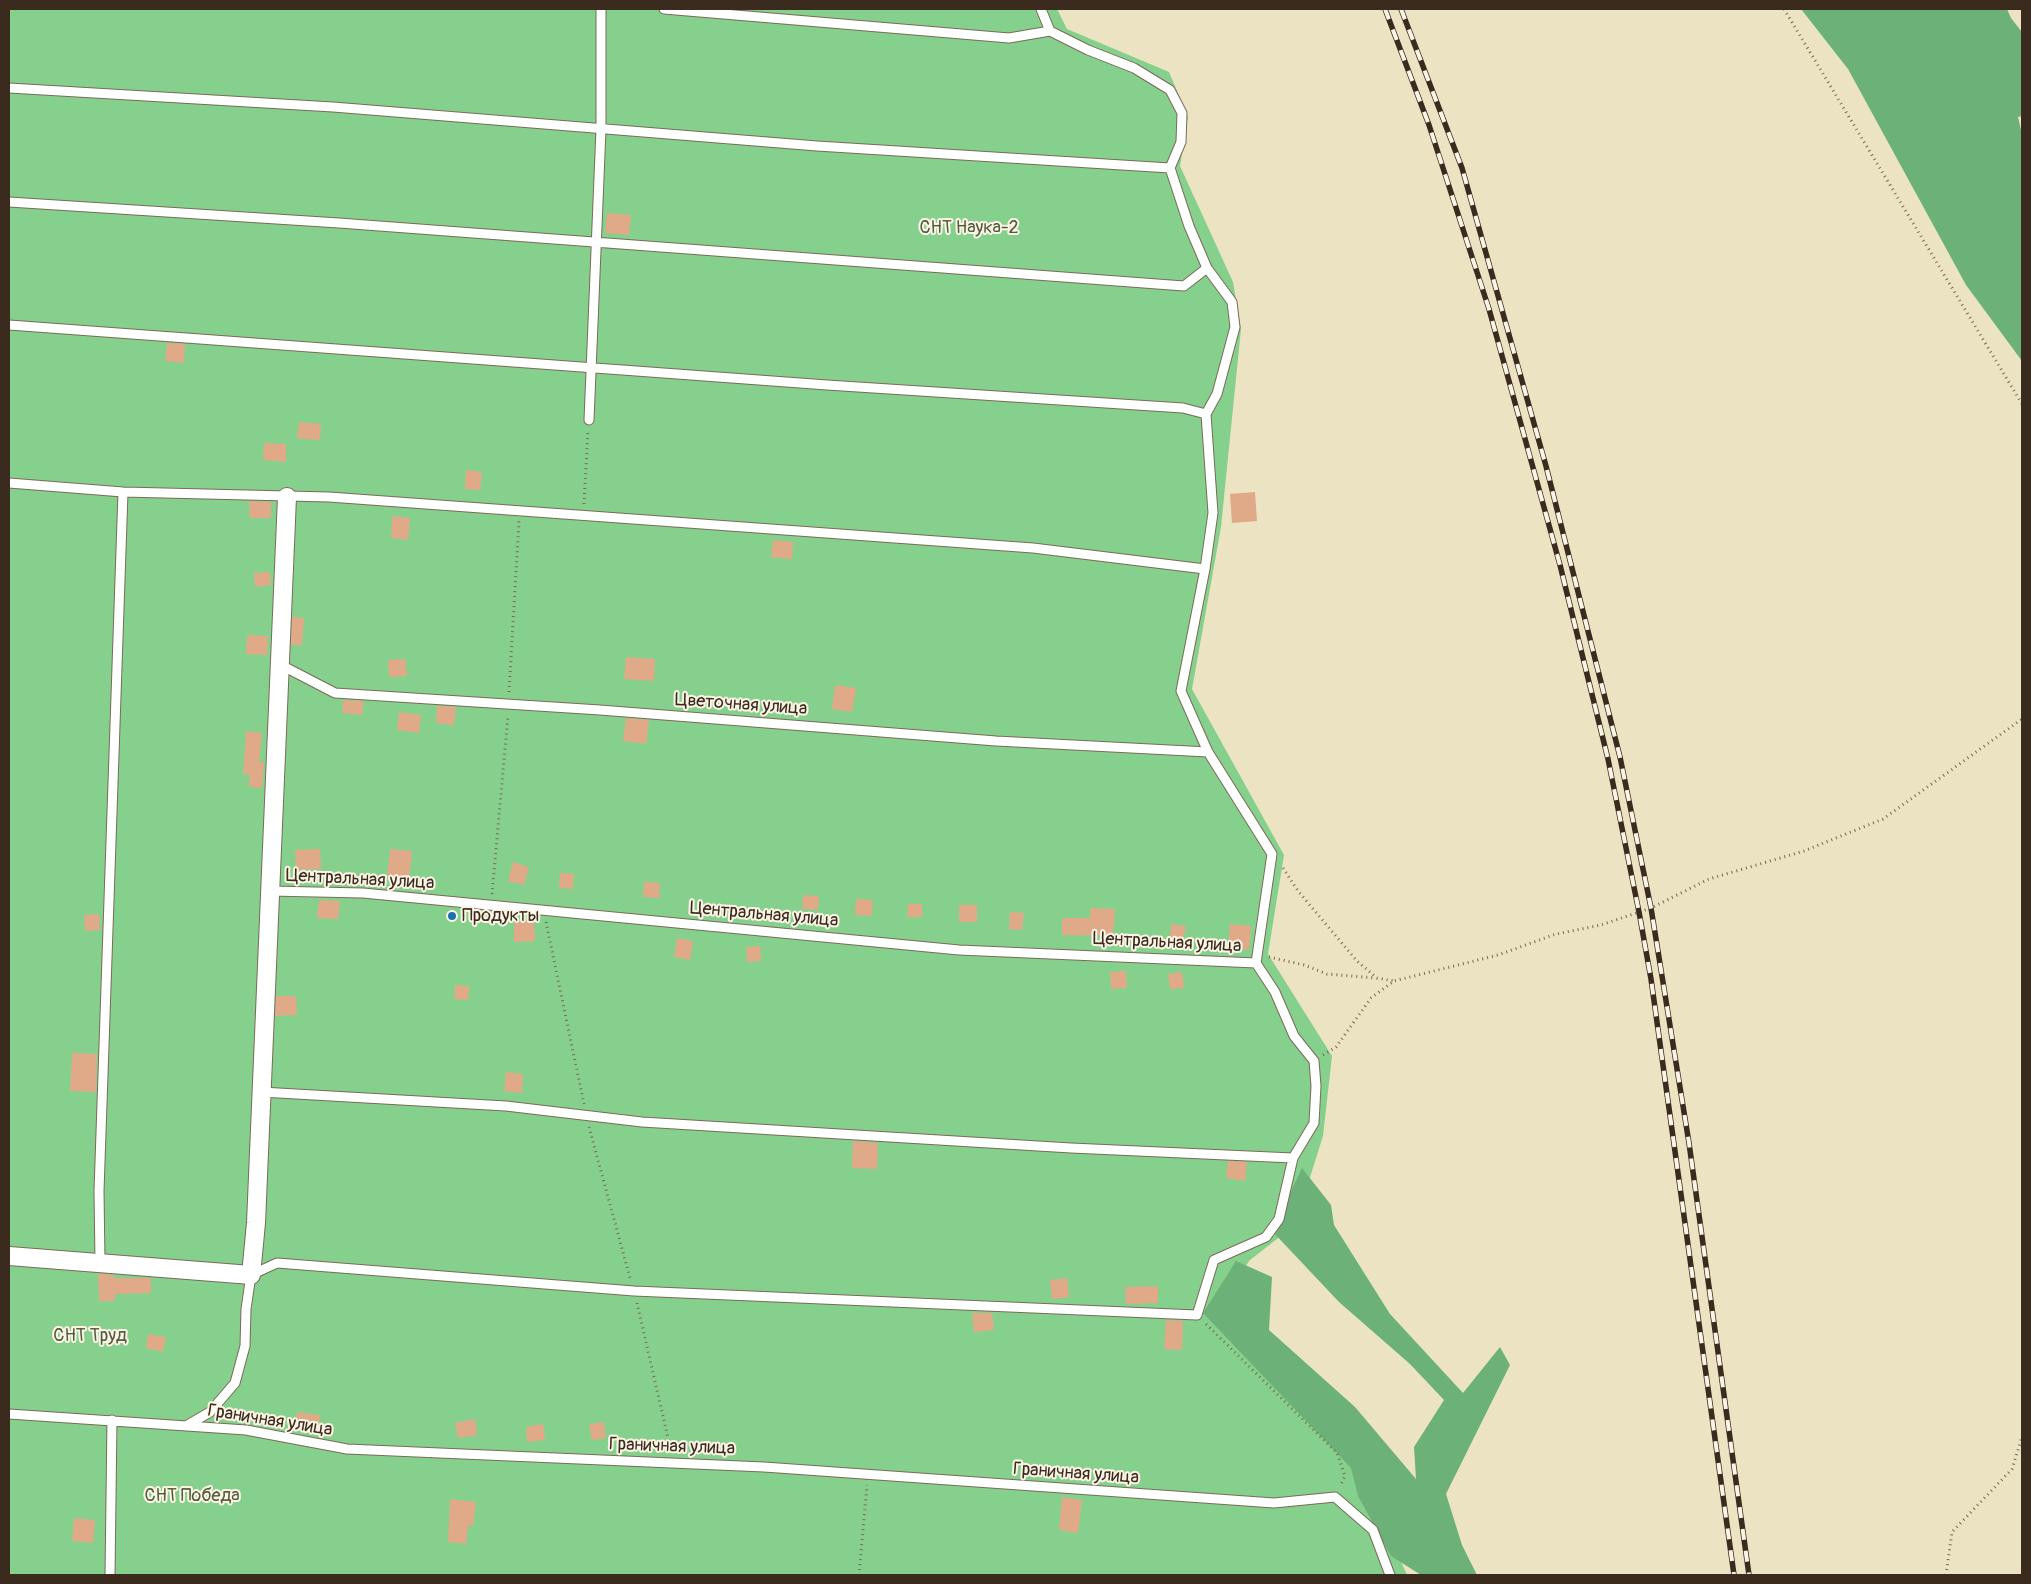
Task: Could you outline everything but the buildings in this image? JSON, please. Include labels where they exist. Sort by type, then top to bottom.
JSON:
[{"type":"street","points":[[9,1256],[251,1275],[261,1092],[287,497]]},
{"type":"lane","points":[[589,420],[601,129],[601,9]]},
{"type":"lane","points":[[186,1426],[210,1412],[235,1383],[245,1346],[246,1309],[251,1275],[277,1263],[634,1291],[1197,1315],[1214,1260],[1266,1237],[1279,1219],[1293,1158],[1314,1122],[1316,1086],[1314,1061],[1294,1036],[1275,992],[1256,963],[1272,854],[1208,752],[1182,691],[1205,569],[1213,513],[1206,414],[1217,394],[1235,327],[1232,302],[1207,268],[1189,226],[1170,168],[1181,142],[1182,113],[1170,90],[1134,68],[1088,50],[1050,31],[1008,38],[664,9]]},
{"type":"lane","points":[[1041,9],[1050,31]]},
{"type":"lane","points":[[9,88],[333,107],[817,146],[1170,168]]},
{"type":"lane","points":[[9,202],[1184,286],[1207,268]]},
{"type":"lane","points":[[9,325],[1183,408],[1206,414]]},
{"type":"lane","points":[[9,483],[123,492],[193,492],[287,497],[329,497],[583,515],[1033,548],[1205,569]]},
{"type":"lane","points":[[100,1262],[99,1190],[123,492]]},
{"type":"lane","name":"Цветочная улица","points":[[279,664],[335,692],[996,741],[1208,752]]},
{"type":"lane","name":"Центральная улица","points":[[269,891],[363,893],[959,950],[1256,963]]},
{"type":"lane","points":[[261,1092],[506,1106],[642,1122],[1071,1148],[1293,1158]]},
{"type":"lane","name":"Граничная улица","points":[[9,1414],[246,1430],[347,1449],[674,1463],[1274,1503],[1335,1497]]},
{"type":"lane","points":[[110,1575],[112,1420]]},
{"type":"lane","points":[[1335,1497],[1373,1530],[1390,1575]]},
{"type":"path","points":[[1784,9],[2022,404]]},
{"type":"path","points":[[583,515],[589,420]]},
{"type":"path","points":[[491,905],[509,704],[520,511]]},
{"type":"path","points":[[1314,1061],[1336,1048],[1371,998],[1394,981],[1498,956],[1556,934],[1601,925],[1651,908],[1709,879],[1804,851],[1883,819],[2022,719]]},
{"type":"path","points":[[1272,854],[1298,891],[1350,954],[1377,978]]},
{"type":"path","points":[[1256,963],[1265,957],[1304,965],[1327,974],[1394,981]]},
{"type":"path","points":[[634,1291],[674,1463]]},
{"type":"path","points":[[1197,1315],[1338,1453],[1345,1476],[1335,1497]]},
{"type":"path","points":[[1946,1575],[1952,1532],[2012,1469],[2022,1437]]},
{"type":"path","points":[[859,1575],[868,1475]]},
{"type":"green space","points":[[9,9],[1057,9],[1067,29],[1169,72],[1188,117],[1180,166],[1233,282],[1241,329],[1221,527],[1192,689],[1284,855],[1268,954],[1332,1056],[1323,1136],[1295,1225],[1250,1260],[1216,1308],[1361,1471],[1407,1575],[9,1575]]},
{"type":"green space","points":[[1801,9],[2007,9],[2011,18],[2022,32],[2022,116],[2018,117],[2022,134],[2022,361],[1966,285],[1848,69]]},
{"type":"green space","points":[[1302,1168],[1331,1205],[1334,1225],[1390,1314],[1463,1393],[1500,1347],[1510,1365],[1446,1494],[1462,1545],[1477,1575],[1421,1575],[1391,1556],[1358,1496],[1351,1468],[1203,1313],[1236,1261],[1272,1277],[1269,1330],[1355,1407],[1416,1479],[1414,1447],[1444,1400],[1410,1364],[1339,1302],[1272,1231]]},
{"type":"railway","points":[[1385,9],[1429,125],[1489,309],[1560,565],[1608,759],[1651,979],[1734,1575]]},
{"type":"railway","points":[[1401,9],[1462,168],[1546,466],[1620,757],[1651,908],[1689,1143],[1749,1575]]},
{"type":"place","name":"Продукты","points":[[452,916]]},
{"type":"park label","name":"СНТ Наука-2","points":[[969,228]]},
{"type":"park label","name":"СНТ Труд","points":[[90,1336]]},
{"type":"park label","name":"СНТ Победа","points":[[192,1496]]}]
